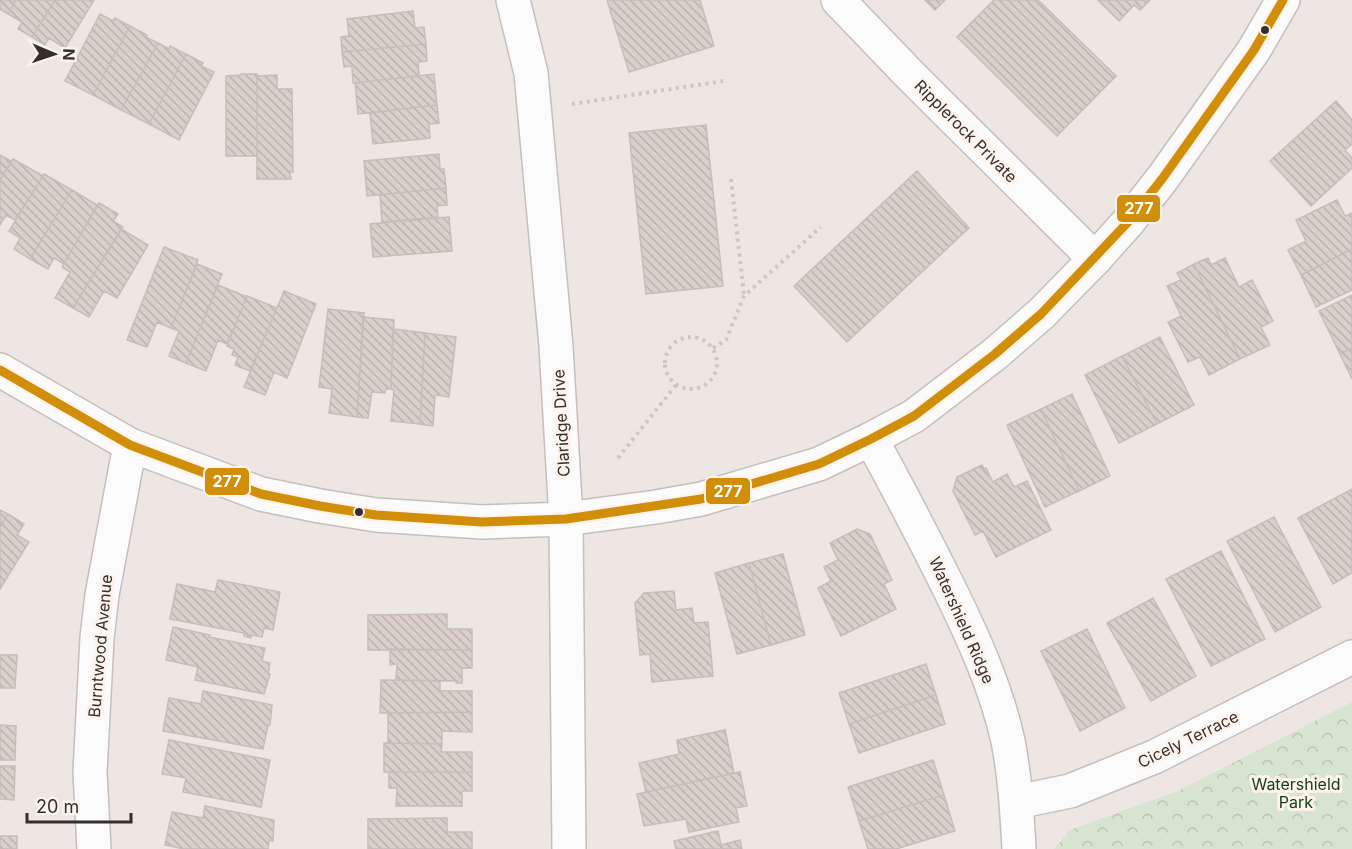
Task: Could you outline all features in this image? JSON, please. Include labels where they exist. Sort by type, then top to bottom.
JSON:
[{"type":"street","name":"Claridge Drive","points":[[513,0],[531,73],[556,346],[566,519],[569,849]]},
{"type":"street","name":"Ripplerock Private","points":[[838,0],[1095,259]]},
{"type":"street","points":[[0,370],[130,445],[261,494],[331,508],[440,521],[482,522],[566,519],[701,499],[819,464],[871,439],[914,416],[995,354],[1041,314],[1095,259],[1162,179],[1254,50],[1283,0]]},
{"type":"street","name":"Watershield Ridge","points":[[871,439],[921,530],[981,658],[993,689],[1008,741],[1017,802],[1019,849]]},
{"type":"street","name":"Burntwood Avenue","points":[[94,849],[90,772],[97,638],[102,595],[130,445]]},
{"type":"street","name":"Cicely Terrace","points":[[1017,802],[1070,791],[1154,757],[1352,657]]},
{"type":"path","points":[[572,104],[724,81]]},
{"type":"path","points":[[730,179],[744,296]]},
{"type":"path","points":[[713,348],[726,340],[744,296],[821,227]]},
{"type":"path","points":[[693,337],[704,340],[713,348],[717,359],[716,371],[711,381],[701,387],[689,389],[676,385],[669,378],[665,367],[666,355],[672,345],[682,338],[693,337]]},
{"type":"path","points":[[618,458],[676,385]]},
{"type":"green space","name":"Watershield Park","points":[[1352,702],[1352,849],[1054,849],[1070,830],[1178,791]]},
{"type":"building","points":[[0,0],[16,0],[8,14],[0,9]]},
{"type":"building","points":[[16,0],[55,0],[32,37],[18,29],[22,22],[8,14]]},
{"type":"building","points":[[55,0],[94,0],[65,48],[49,38],[45,45],[32,37]]},
{"type":"building","points":[[607,0],[700,0],[714,46],[629,72]]},
{"type":"building","points":[[925,0],[945,0],[935,10]]},
{"type":"building","points":[[994,0],[1038,0],[1116,76],[1057,136],[957,37]]},
{"type":"building","points":[[1098,0],[1150,0],[1140,10],[1134,5],[1119,21]]},
{"type":"building","points":[[413,11],[415,28],[424,27],[426,44],[342,52],[341,37],[349,36],[347,19]]},
{"type":"building","points":[[100,14],[113,21],[115,18],[130,26],[93,95],[65,81]]},
{"type":"building","points":[[130,26],[158,43],[121,110],[93,95]]},
{"type":"building","points":[[158,43],[186,54],[149,124],[121,110]]},
{"type":"building","points":[[426,44],[427,61],[418,62],[419,76],[353,83],[352,66],[344,67],[342,52]]},
{"type":"building","points":[[186,54],[203,63],[201,66],[214,72],[179,140],[149,124]]},
{"type":"building","points":[[257,74],[257,156],[226,156],[226,76]]},
{"type":"building","points":[[434,74],[437,105],[358,114],[355,83]]},
{"type":"building","points":[[277,75],[277,89],[292,89],[293,172],[290,172],[291,179],[257,179],[257,76]]},
{"type":"building","points":[[1336,101],[1352,120],[1352,144],[1345,150],[1352,158],[1352,168],[1311,206],[1270,161]]},
{"type":"building","points":[[437,105],[439,123],[429,124],[430,138],[373,144],[370,113]]},
{"type":"building","points":[[706,125],[723,286],[646,294],[629,133]]},
{"type":"building","points":[[439,154],[440,169],[444,169],[446,188],[367,196],[364,161]]},
{"type":"building","points":[[0,155],[11,161],[0,181]]},
{"type":"building","points":[[13,159],[43,176],[15,220],[6,215],[0,225],[0,181]]},
{"type":"building","points":[[917,171],[969,228],[847,342],[794,286]]},
{"type":"building","points":[[44,174],[72,190],[30,259],[14,249],[20,238],[9,231]]},
{"type":"building","points":[[446,188],[447,205],[437,206],[438,217],[382,222],[380,195]]},
{"type":"building","points":[[72,190],[97,205],[64,264],[54,258],[48,269],[30,259]]},
{"type":"building","points":[[1337,200],[1345,216],[1352,213],[1352,249],[1301,275],[1288,250],[1306,241],[1296,220]]},
{"type":"building","points":[[99,203],[118,214],[113,221],[123,227],[73,308],[55,298],[70,272],[62,267]]},
{"type":"building","points":[[449,217],[452,251],[373,257],[370,224]]},
{"type":"building","points":[[121,229],[148,245],[117,298],[104,291],[89,317],[73,308]]},
{"type":"building","points":[[164,247],[198,260],[171,328],[157,322],[147,347],[127,340]]},
{"type":"building","points":[[1352,249],[1352,290],[1316,307],[1301,275]]},
{"type":"building","points":[[1208,258],[1211,265],[1225,258],[1239,287],[1252,280],[1273,321],[1261,327],[1270,345],[1240,359],[1194,264]]},
{"type":"building","points":[[197,264],[222,274],[186,363],[169,356],[179,331],[171,328]]},
{"type":"building","points":[[1194,264],[1240,359],[1209,375],[1200,357],[1188,362],[1168,322],[1181,316],[1167,286],[1181,280],[1177,273]]},
{"type":"building","points":[[218,285],[247,297],[227,344],[218,340],[206,371],[186,363]]},
{"type":"building","points":[[284,291],[316,304],[287,378],[274,372],[265,395],[244,387]]},
{"type":"building","points":[[1352,295],[1352,348],[1340,354],[1319,311]]},
{"type":"building","points":[[247,296],[277,308],[250,371],[235,365],[238,357],[232,355],[234,349],[227,346]]},
{"type":"building","points":[[328,309],[364,313],[357,417],[329,413],[332,389],[319,387]]},
{"type":"building","points":[[363,317],[394,320],[391,389],[386,389],[385,393],[372,392],[368,418],[357,417]]},
{"type":"building","points":[[393,329],[425,333],[420,424],[391,421],[394,390],[391,389]]},
{"type":"building","points":[[425,333],[456,337],[449,397],[435,395],[433,426],[420,424]]},
{"type":"building","points":[[1160,337],[1194,405],[1157,424],[1122,356]]},
{"type":"building","points":[[1352,348],[1352,379],[1340,354]]},
{"type":"building","points":[[1122,356],[1157,424],[1119,443],[1085,375]]},
{"type":"building","points":[[1072,394],[1110,476],[1079,491],[1041,409]]},
{"type":"building","points":[[1041,409],[1079,491],[1045,507],[1007,425]]},
{"type":"building","points":[[982,465],[993,482],[1007,474],[1014,487],[1027,481],[1051,530],[996,557],[983,531],[975,535],[953,491],[957,477]]},
{"type":"building","points":[[1352,489],[1352,573],[1333,584],[1298,518]]},
{"type":"building","points":[[0,510],[8,514],[0,527]]},
{"type":"building","points":[[8,514],[24,524],[17,535],[29,542],[0,589],[0,527]]},
{"type":"building","points":[[1274,517],[1321,607],[1275,632],[1227,541]]},
{"type":"building","points":[[857,529],[870,534],[892,580],[884,584],[896,609],[841,636],[818,588],[831,581],[824,567],[838,560],[830,543]]},
{"type":"building","points":[[1221,551],[1265,639],[1211,666],[1166,579]]},
{"type":"building","points":[[783,554],[805,635],[771,645],[749,563]]},
{"type":"building","points":[[749,563],[771,645],[737,654],[715,573]]},
{"type":"building","points":[[218,580],[280,592],[273,630],[264,628],[262,637],[251,635],[251,638],[244,636],[244,633],[170,619],[177,584],[215,592]]},
{"type":"building","points":[[674,591],[676,610],[692,608],[694,623],[708,622],[713,676],[652,682],[650,654],[640,655],[635,603],[644,593]]},
{"type":"building","points":[[1153,598],[1196,676],[1151,701],[1107,623]]},
{"type":"building","points":[[447,614],[447,629],[472,629],[472,650],[368,650],[368,615]]},
{"type":"building","points":[[173,627],[265,648],[262,661],[270,663],[268,674],[270,674],[264,694],[195,680],[198,667],[166,660]]},
{"type":"building","points":[[1087,629],[1125,708],[1080,731],[1041,651]]},
{"type":"building","points":[[390,649],[472,650],[472,668],[462,668],[462,683],[396,680],[397,664],[390,665]]},
{"type":"building","points":[[0,655],[17,655],[15,688],[0,688]]},
{"type":"building","points":[[926,664],[936,695],[849,724],[839,693]]},
{"type":"building","points":[[381,680],[440,681],[440,691],[472,691],[472,712],[380,713]]},
{"type":"building","points":[[203,691],[272,705],[270,725],[268,725],[263,749],[163,731],[169,698],[201,704]]},
{"type":"building","points":[[936,695],[945,724],[859,753],[849,724]]},
{"type":"building","points":[[472,712],[472,732],[442,731],[442,744],[388,743],[388,713]]},
{"type":"building","points":[[0,725],[16,726],[15,760],[0,760]]},
{"type":"building","points":[[725,730],[734,773],[646,792],[639,763],[679,754],[677,740]]},
{"type":"building","points":[[169,740],[270,760],[261,807],[183,792],[186,778],[162,774]]},
{"type":"building","points":[[384,743],[442,744],[441,752],[472,752],[472,772],[384,772]]},
{"type":"building","points":[[933,760],[944,795],[859,821],[848,787]]},
{"type":"building","points":[[0,766],[15,766],[14,800],[0,799]]},
{"type":"building","points":[[389,772],[472,772],[472,791],[462,791],[462,806],[396,806],[397,788],[389,788]]},
{"type":"building","points":[[740,772],[747,806],[736,808],[739,822],[689,832],[686,819],[644,826],[637,794]]},
{"type":"building","points":[[944,795],[955,831],[896,849],[868,849],[859,821]]},
{"type":"building","points":[[205,806],[274,820],[273,841],[269,840],[268,849],[184,849],[165,845],[172,812],[203,818]]},
{"type":"building","points":[[447,818],[447,832],[472,832],[472,849],[368,849],[368,819]]},
{"type":"building","points":[[718,831],[721,845],[740,840],[742,849],[676,849],[674,841]]},
{"type":"building","points":[[0,836],[17,836],[17,849],[0,849]]},
{"type":"transit line","name":"277","points":[[0,370],[130,445],[261,494],[320,506],[376,515],[482,522],[566,519],[701,499],[819,464],[871,439],[914,416],[995,354],[1041,314],[1128,222],[1162,179],[1254,50],[1283,0]]}]
